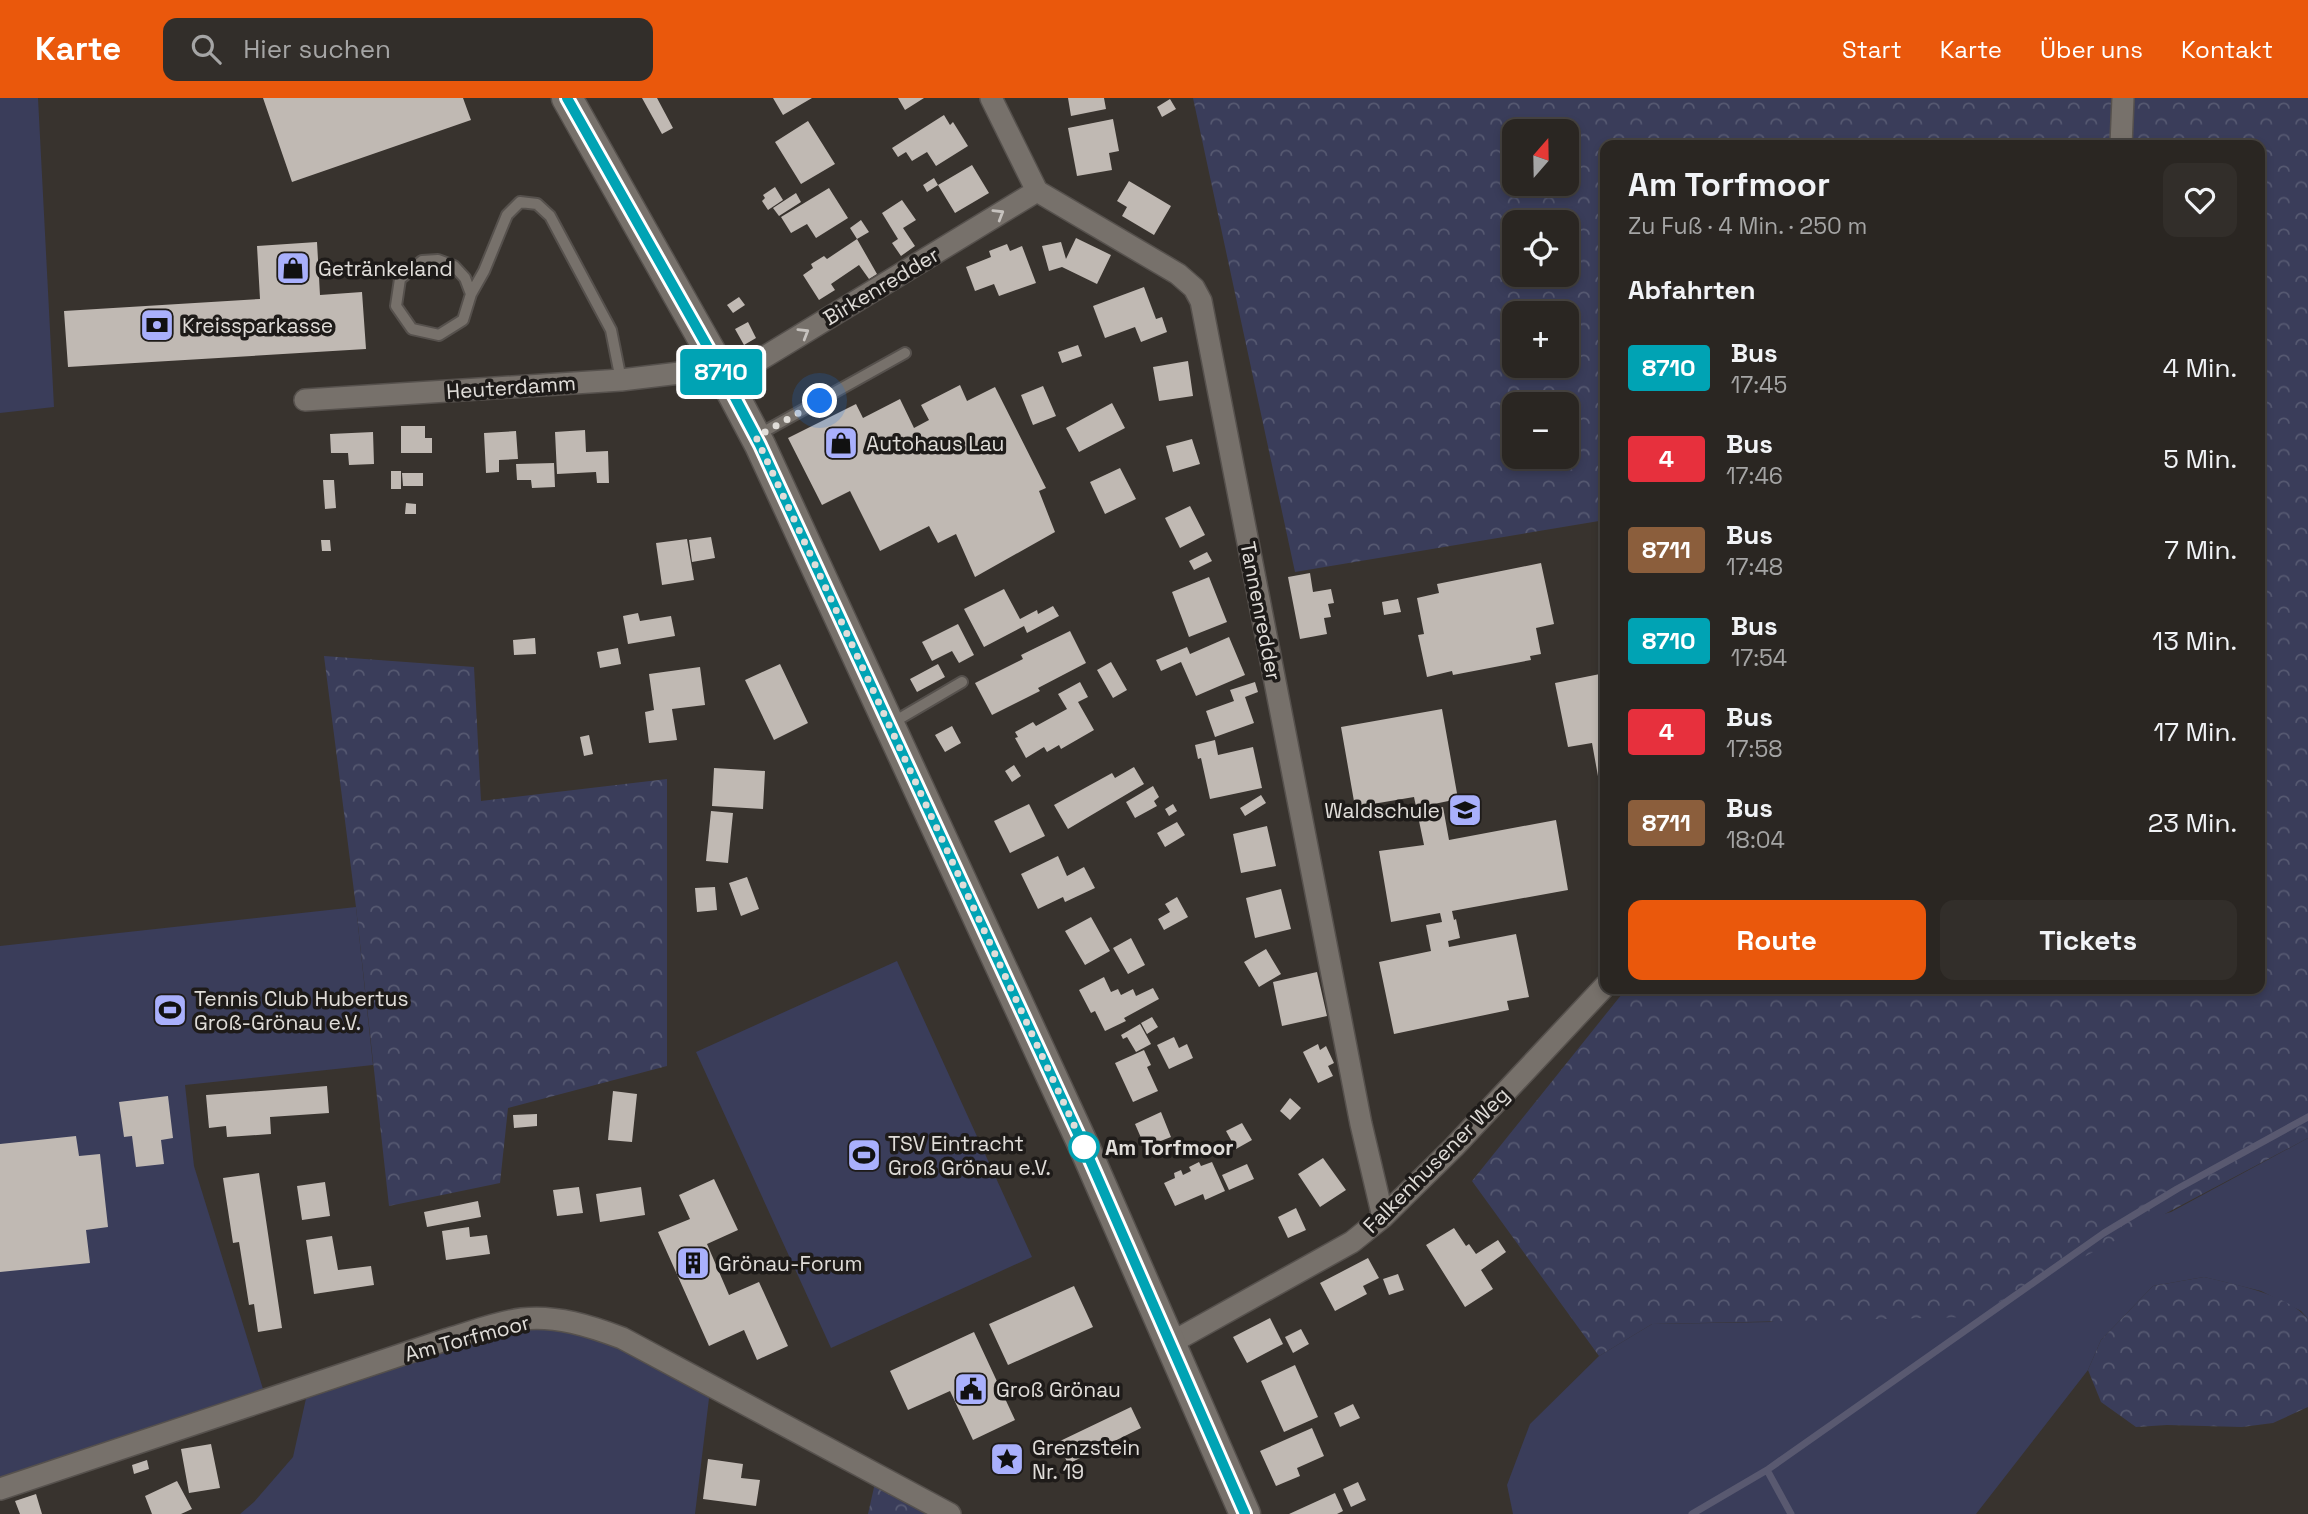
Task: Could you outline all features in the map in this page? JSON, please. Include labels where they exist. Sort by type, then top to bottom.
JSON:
[{"type":"main road","points":[[567,98],[756,437],[1086,1151],[1245,1514]]},
{"type":"street","points":[[992,98],[1037,191]]},
{"type":"street","points":[[2121,140],[2123,98]]},
{"type":"street","name":"Birkenredder","points":[[720,370],[1037,191]]},
{"type":"street","name":"Tannenredder","points":[[1037,191],[1178,274],[1194,288],[1201,301],[1356,1098],[1383,1217]]},
{"type":"street","name":"Heuterdamm","points":[[305,400],[621,380],[720,370]]},
{"type":"street","name":"Falkenhusener Weg","points":[[1169,1344],[1352,1242],[1383,1217],[1454,1147],[1600,991]]},
{"type":"street","name":"Am Torfmoor","points":[[0,1489],[448,1339],[519,1319],[538,1318],[586,1325],[622,1338],[940,1512]]},
{"type":"lane","points":[[471,294],[466,278],[454,266],[438,260],[422,261],[400,279],[396,306],[412,328],[439,335],[463,320],[471,294],[484,271],[507,215],[520,202],[537,204],[550,216],[611,330],[621,380]]},
{"type":"lane","points":[[756,437],[905,353]]},
{"type":"lane","points":[[889,725],[962,682]]},
{"type":"green space","points":[[0,98],[38,98],[54,407],[0,413]]},
{"type":"green space","points":[[1193,98],[2308,98],[2308,1138],[1971,1317],[1652,1324],[1599,1356],[1472,1181],[1622,994],[2265,994],[2265,140],[1600,140],[1600,521],[1295,572]]},
{"type":"green space","points":[[324,656],[474,667],[481,801],[667,779],[667,1066],[508,1108],[500,1183],[389,1206],[356,907]]},
{"type":"green space","points":[[356,907],[373,1065],[185,1085],[194,1166],[263,1389],[0,1484],[0,946]]},
{"type":"green space","name":"TSV Eintracht Groß Grönau e.V.","points":[[897,961],[1032,1257],[831,1348],[696,1052]]},
{"type":"green space","points":[[2308,1138],[2308,1319],[2301,1311],[2261,1291],[2204,1277],[2153,1286],[2101,1340],[2088,1370],[1976,1514],[1513,1514],[1507,1485],[1530,1424],[1599,1356],[1652,1324],[1770,1322],[2171,1212]]},
{"type":"green space","points":[[2204,1277],[2273,1296],[2308,1319],[2308,1407],[2273,1423],[2242,1427],[2136,1427],[2101,1402],[2088,1370],[2101,1340],[2153,1286]]},
{"type":"green space","points":[[551,1319],[711,1382],[695,1514],[240,1514],[293,1457],[309,1385]]},
{"type":"green space","points":[[877,1474],[953,1514],[868,1514]]},
{"type":"building","points":[[263,98],[463,98],[471,120],[292,182]]},
{"type":"building","points":[[642,98],[657,98],[673,128],[662,134]]},
{"type":"building","points":[[773,98],[812,98],[783,115]]},
{"type":"building","points":[[898,98],[924,98],[905,110]]},
{"type":"building","points":[[1068,98],[1104,98],[1106,109],[1071,116]]},
{"type":"building","points":[[1170,99],[1176,109],[1162,117],[1157,107]]},
{"type":"building","points":[[944,115],[950,125],[953,122],[968,146],[936,166],[927,152],[912,161],[906,152],[898,157],[892,148]]},
{"type":"building","points":[[1113,119],[1119,151],[1109,153],[1112,170],[1077,176],[1068,128]]},
{"type":"building","points":[[808,121],[835,164],[801,184],[775,142]]},
{"type":"building","points":[[972,165],[989,193],[955,213],[938,185]]},
{"type":"building","points":[[934,178],[938,185],[927,192],[923,185]]},
{"type":"building","points":[[1129,181],[1171,206],[1154,235],[1122,216],[1127,207],[1117,201]]},
{"type":"building","points":[[775,187],[783,200],[768,210],[762,201],[765,198],[763,195]]},
{"type":"building","points":[[829,188],[848,218],[816,238],[807,224],[791,233],[781,217]]},
{"type":"building","points":[[796,193],[801,202],[779,216],[773,208]]},
{"type":"building","points":[[902,200],[916,220],[903,228],[915,246],[901,256],[892,243],[898,239],[882,213]]},
{"type":"building","points":[[861,220],[869,232],[857,239],[850,228]]},
{"type":"building","points":[[1076,238],[1111,255],[1097,284],[1062,267],[1049,271],[1042,246],[1061,242],[1066,259]]},
{"type":"building","points":[[857,239],[877,274],[869,279],[859,265],[831,284],[835,290],[819,300],[803,275],[813,268],[811,264],[824,256],[827,259]]},
{"type":"building","points":[[317,242],[320,295],[362,292],[366,349],[68,367],[64,311],[260,299],[257,246]]},
{"type":"building","points":[[1007,244],[1010,251],[1022,246],[1036,283],[999,296],[994,284],[975,291],[966,267],[991,257],[989,251]]},
{"type":"building","points":[[1144,287],[1156,319],[1162,317],[1167,332],[1141,342],[1135,327],[1105,338],[1093,306]]},
{"type":"building","points":[[739,297],[745,305],[733,313],[727,305]]},
{"type":"building","points":[[748,322],[756,338],[744,345],[735,329]]},
{"type":"building","points":[[1078,345],[1082,356],[1062,363],[1058,352]]},
{"type":"building","points":[[1188,361],[1193,396],[1159,401],[1153,367]]},
{"type":"building","points":[[960,385],[967,401],[995,387],[1046,488],[1039,491],[1055,532],[975,577],[956,534],[938,543],[929,526],[880,551],[850,491],[822,505],[788,438],[856,404],[863,418],[900,399],[914,428],[929,420],[921,405]]},
{"type":"building","points":[[1043,386],[1056,416],[1033,425],[1021,395]]},
{"type":"building","points":[[1112,403],[1125,428],[1079,452],[1066,428]]},
{"type":"building","points":[[401,426],[425,426],[425,438],[432,438],[432,453],[401,453]]},
{"type":"building","points":[[585,430],[586,452],[608,451],[609,483],[597,483],[596,472],[557,474],[555,432]]},
{"type":"building","points":[[516,431],[518,459],[499,460],[499,472],[486,473],[484,433]]},
{"type":"building","points":[[373,432],[374,464],[349,465],[348,453],[331,453],[330,434]]},
{"type":"building","points":[[1192,439],[1200,464],[1173,472],[1166,446]]},
{"type":"building","points":[[554,463],[555,487],[532,488],[531,480],[517,480],[516,464]]},
{"type":"building","points":[[1120,468],[1136,499],[1105,514],[1090,482]]},
{"type":"building","points":[[391,471],[401,471],[401,489],[391,489]]},
{"type":"building","points":[[402,473],[423,473],[423,486],[403,486]]},
{"type":"building","points":[[323,480],[334,480],[336,508],[325,509]]},
{"type":"building","points":[[406,503],[416,504],[416,514],[405,514]]},
{"type":"building","points":[[1190,506],[1205,535],[1180,548],[1165,518]]},
{"type":"building","points":[[711,537],[715,558],[692,562],[689,540]]},
{"type":"building","points":[[687,539],[694,580],[662,585],[656,543]]},
{"type":"building","points":[[321,540],[330,540],[331,551],[322,551]]},
{"type":"building","points":[[1207,552],[1212,561],[1194,570],[1189,561]]},
{"type":"building","points":[[1541,563],[1554,624],[1536,628],[1541,654],[1530,656],[1531,660],[1453,675],[1452,671],[1427,677],[1418,635],[1424,634],[1417,598],[1439,593],[1437,584]]},
{"type":"building","points":[[1310,573],[1313,592],[1331,589],[1334,603],[1328,604],[1331,617],[1324,618],[1327,634],[1300,639],[1288,577]]},
{"type":"building","points":[[1209,577],[1227,622],[1189,637],[1172,592]]},
{"type":"building","points":[[1004,589],[1020,619],[1037,610],[1038,614],[1053,606],[1059,616],[1027,633],[1024,626],[984,647],[964,609]]},
{"type":"building","points":[[1398,599],[1401,612],[1384,615],[1382,602]]},
{"type":"building","points":[[638,613],[640,621],[671,616],[675,636],[628,644],[623,616]]},
{"type":"building","points":[[958,624],[974,655],[959,663],[952,651],[932,661],[922,642]]},
{"type":"building","points":[[1070,631],[1086,663],[1038,688],[1040,691],[992,715],[975,683],[1023,659],[1021,655]]},
{"type":"building","points":[[1229,637],[1245,675],[1196,696],[1181,662],[1161,671],[1156,660],[1187,647],[1190,654]]},
{"type":"building","points":[[535,638],[536,654],[514,655],[513,640]]},
{"type":"building","points":[[618,648],[621,664],[600,668],[597,652]]},
{"type":"building","points":[[1111,662],[1127,690],[1113,698],[1097,670]]},
{"type":"building","points":[[780,664],[808,723],[774,740],[745,680]]},
{"type":"building","points":[[938,664],[945,677],[917,692],[910,679]]},
{"type":"building","points":[[700,667],[705,705],[672,709],[677,740],[649,743],[645,712],[654,710],[649,674]]},
{"type":"building","points":[[1600,674],[1600,787],[1592,743],[1568,747],[1555,683]]},
{"type":"building","points":[[1080,682],[1088,697],[1078,702],[1094,730],[1061,749],[1059,745],[1047,752],[1044,747],[1026,758],[1015,738],[1018,737],[1015,732],[1033,722],[1036,726],[1067,709],[1058,694]]},
{"type":"building","points":[[1255,682],[1258,692],[1245,697],[1254,723],[1215,737],[1206,711],[1234,701],[1230,690]]},
{"type":"building","points":[[1442,709],[1458,799],[1434,804],[1435,809],[1443,807],[1449,840],[1556,820],[1568,890],[1452,911],[1460,938],[1448,941],[1449,947],[1516,934],[1529,997],[1507,1001],[1509,1010],[1394,1034],[1379,962],[1431,951],[1426,925],[1442,922],[1440,913],[1391,922],[1379,851],[1424,845],[1414,797],[1355,807],[1341,727]]},
{"type":"building","points":[[952,726],[961,743],[945,752],[935,735]]},
{"type":"building","points":[[589,735],[593,754],[584,756],[580,737]]},
{"type":"building","points":[[1215,740],[1218,755],[1253,747],[1262,788],[1210,799],[1201,758],[1198,759],[1195,745]]},
{"type":"building","points":[[1014,765],[1021,776],[1012,782],[1005,771]]},
{"type":"building","points":[[1134,767],[1144,784],[1068,829],[1054,805],[1112,773],[1115,778]]},
{"type":"building","points":[[714,768],[765,771],[763,809],[712,806]]},
{"type":"building","points":[[1153,786],[1159,797],[1154,801],[1157,806],[1135,818],[1126,802]]},
{"type":"building","points":[[1261,795],[1266,803],[1245,816],[1240,808]]},
{"type":"building","points":[[1029,804],[1045,836],[1010,853],[994,821]]},
{"type":"building","points":[[1173,804],[1177,811],[1169,816],[1165,809]]},
{"type":"building","points":[[711,811],[733,813],[728,863],[706,861]]},
{"type":"building","points":[[1177,822],[1185,835],[1165,847],[1157,833]]},
{"type":"building","points":[[1267,826],[1276,866],[1241,873],[1233,834]]},
{"type":"building","points":[[1058,856],[1067,876],[1084,867],[1095,888],[1065,902],[1063,897],[1038,909],[1021,874]]},
{"type":"building","points":[[747,877],[759,909],[741,916],[729,883]]},
{"type":"building","points":[[715,887],[717,910],[697,912],[695,888]]},
{"type":"building","points":[[1281,889],[1291,929],[1255,938],[1246,898]]},
{"type":"building","points":[[1177,897],[1188,917],[1164,930],[1158,919],[1170,912],[1165,904]]},
{"type":"building","points":[[1091,917],[1110,951],[1085,965],[1065,931]]},
{"type":"building","points":[[1131,938],[1145,965],[1128,974],[1113,948]]},
{"type":"building","points":[[1266,949],[1281,974],[1259,987],[1244,962]]},
{"type":"building","points":[[1317,972],[1327,1016],[1282,1026],[1273,982]]},
{"type":"building","points":[[1104,977],[1111,992],[1118,989],[1121,995],[1133,989],[1136,996],[1153,988],[1159,999],[1124,1018],[1126,1021],[1105,1031],[1095,1011],[1091,1013],[1079,990]]},
{"type":"building","points":[[1152,1017],[1158,1027],[1147,1034],[1141,1023]]},
{"type":"building","points":[[1140,1024],[1151,1044],[1136,1052],[1127,1037],[1123,1039],[1121,1035]]},
{"type":"building","points":[[1174,1037],[1179,1048],[1187,1044],[1193,1058],[1169,1069],[1157,1045]]},
{"type":"building","points":[[1318,1044],[1320,1050],[1326,1046],[1334,1063],[1328,1066],[1333,1076],[1318,1083],[1303,1052]]},
{"type":"building","points":[[1144,1050],[1151,1065],[1147,1067],[1158,1091],[1133,1102],[1115,1063]]},
{"type":"building","points":[[327,1086],[329,1113],[270,1117],[271,1134],[227,1137],[226,1126],[209,1128],[206,1095]]},
{"type":"building","points":[[613,1091],[637,1094],[632,1142],[608,1140]]},
{"type":"building","points":[[168,1096],[173,1138],[161,1140],[164,1164],[136,1167],[132,1136],[124,1137],[119,1102]]},
{"type":"building","points":[[1290,1098],[1301,1108],[1290,1120],[1280,1111]]},
{"type":"building","points":[[1161,1112],[1171,1137],[1145,1147],[1135,1124]]},
{"type":"building","points":[[537,1114],[537,1126],[514,1128],[513,1115]]},
{"type":"building","points":[[1242,1123],[1252,1140],[1236,1149],[1226,1131]]},
{"type":"building","points":[[76,1136],[79,1156],[100,1154],[108,1227],[86,1230],[90,1263],[0,1272],[0,1144]]},
{"type":"building","points":[[1323,1158],[1346,1190],[1320,1207],[1298,1174]]},
{"type":"building","points":[[1199,1162],[1201,1166],[1212,1162],[1225,1191],[1205,1200],[1203,1194],[1175,1206],[1164,1183],[1175,1178],[1174,1173],[1181,1170],[1183,1175],[1191,1171],[1189,1167]]},
{"type":"building","points":[[1247,1164],[1254,1179],[1229,1190],[1222,1175]]},
{"type":"building","points":[[259,1173],[282,1328],[258,1332],[254,1304],[249,1305],[239,1242],[233,1243],[223,1178]]},
{"type":"building","name":"Grönau-Forum","points":[[714,1179],[738,1230],[707,1244],[729,1295],[759,1282],[788,1346],[757,1360],[744,1330],[709,1346],[658,1232],[690,1219],[679,1195]]},
{"type":"building","points":[[325,1182],[330,1216],[302,1220],[297,1186]]},
{"type":"building","points":[[579,1187],[583,1213],[557,1216],[553,1190]]},
{"type":"building","points":[[641,1187],[645,1215],[600,1222],[596,1194]]},
{"type":"building","points":[[478,1201],[481,1217],[427,1227],[424,1212]]},
{"type":"building","points":[[1296,1208],[1306,1230],[1288,1238],[1278,1217]]},
{"type":"building","points":[[469,1227],[470,1237],[487,1235],[490,1254],[446,1260],[442,1231]]},
{"type":"building","points":[[1454,1228],[1466,1246],[1469,1244],[1476,1254],[1498,1240],[1506,1252],[1481,1270],[1493,1289],[1465,1307],[1426,1245]]},
{"type":"building","points":[[332,1236],[338,1270],[371,1266],[374,1285],[314,1294],[306,1240]]},
{"type":"building","points":[[1368,1258],[1379,1278],[1363,1286],[1367,1294],[1335,1311],[1320,1283]]},
{"type":"building","points":[[1398,1274],[1404,1290],[1389,1295],[1383,1279]]},
{"type":"building","points":[[1074,1286],[1093,1327],[1008,1365],[989,1324]]},
{"type":"building","points":[[1270,1318],[1283,1344],[1247,1363],[1233,1337]]},
{"type":"building","points":[[1301,1329],[1309,1344],[1293,1353],[1285,1337]]},
{"type":"building","points":[[974,1332],[1015,1420],[973,1440],[950,1391],[908,1410],[890,1371]]},
{"type":"building","points":[[1295,1365],[1318,1417],[1284,1432],[1261,1381]]},
{"type":"building","points":[[1353,1404],[1360,1418],[1340,1427],[1334,1413]]},
{"type":"building","points":[[1131,1407],[1141,1428],[1068,1464],[1058,1442]]},
{"type":"building","points":[[1312,1428],[1324,1456],[1297,1468],[1300,1476],[1276,1486],[1260,1451]]},
{"type":"building","points":[[211,1444],[220,1488],[189,1493],[181,1449]]},
{"type":"building","points":[[708,1459],[743,1464],[741,1478],[760,1480],[756,1506],[703,1499]]},
{"type":"building","points":[[147,1460],[149,1469],[134,1474],[132,1465]]},
{"type":"building","points":[[177,1481],[192,1509],[181,1514],[152,1514],[145,1496]]},
{"type":"building","points":[[1358,1482],[1366,1500],[1351,1507],[1343,1489]]},
{"type":"building","points":[[1335,1493],[1343,1511],[1337,1514],[1289,1514]]},
{"type":"building","points":[[36,1494],[42,1514],[20,1514],[15,1501]]},
{"type":"waterway","points":[[1692,1514],[1767,1470],[2104,1233],[2177,1189],[2308,1117]]},
{"type":"waterway","points":[[1767,1470],[1791,1514]]},
{"type":"bus line","name":"8710","points":[[567,98],[760,445],[1086,1151],[1245,1514]]},
{"type":"place","name":"Getränkeland","points":[[293,268]]},
{"type":"place","name":"Kreissparkasse","points":[[157,325]]},
{"type":"place","name":"Autohaus Lau","points":[[841,443]]},
{"type":"place","name":"Waldschule","points":[[1465,810]]},
{"type":"place","name":"Tennis Club Hubertus Groß-Grönau e.V.","points":[[170,1010]]},
{"type":"place","name":"Am Torfmoor","points":[[1084,1147]]},
{"type":"place","name":"TSV Eintracht Groß Grönau e.V.","points":[[864,1155]]},
{"type":"place","name":"Grönau-Forum","points":[[693,1263]]},
{"type":"place","name":"Groß Grönau","points":[[971,1389]]},
{"type":"place","name":"Grenzstein Nr. 19","points":[[1007,1459]]},
{"type":"route","points":[[820,401],[756,437],[1086,1151],[1084,1147]]}]
